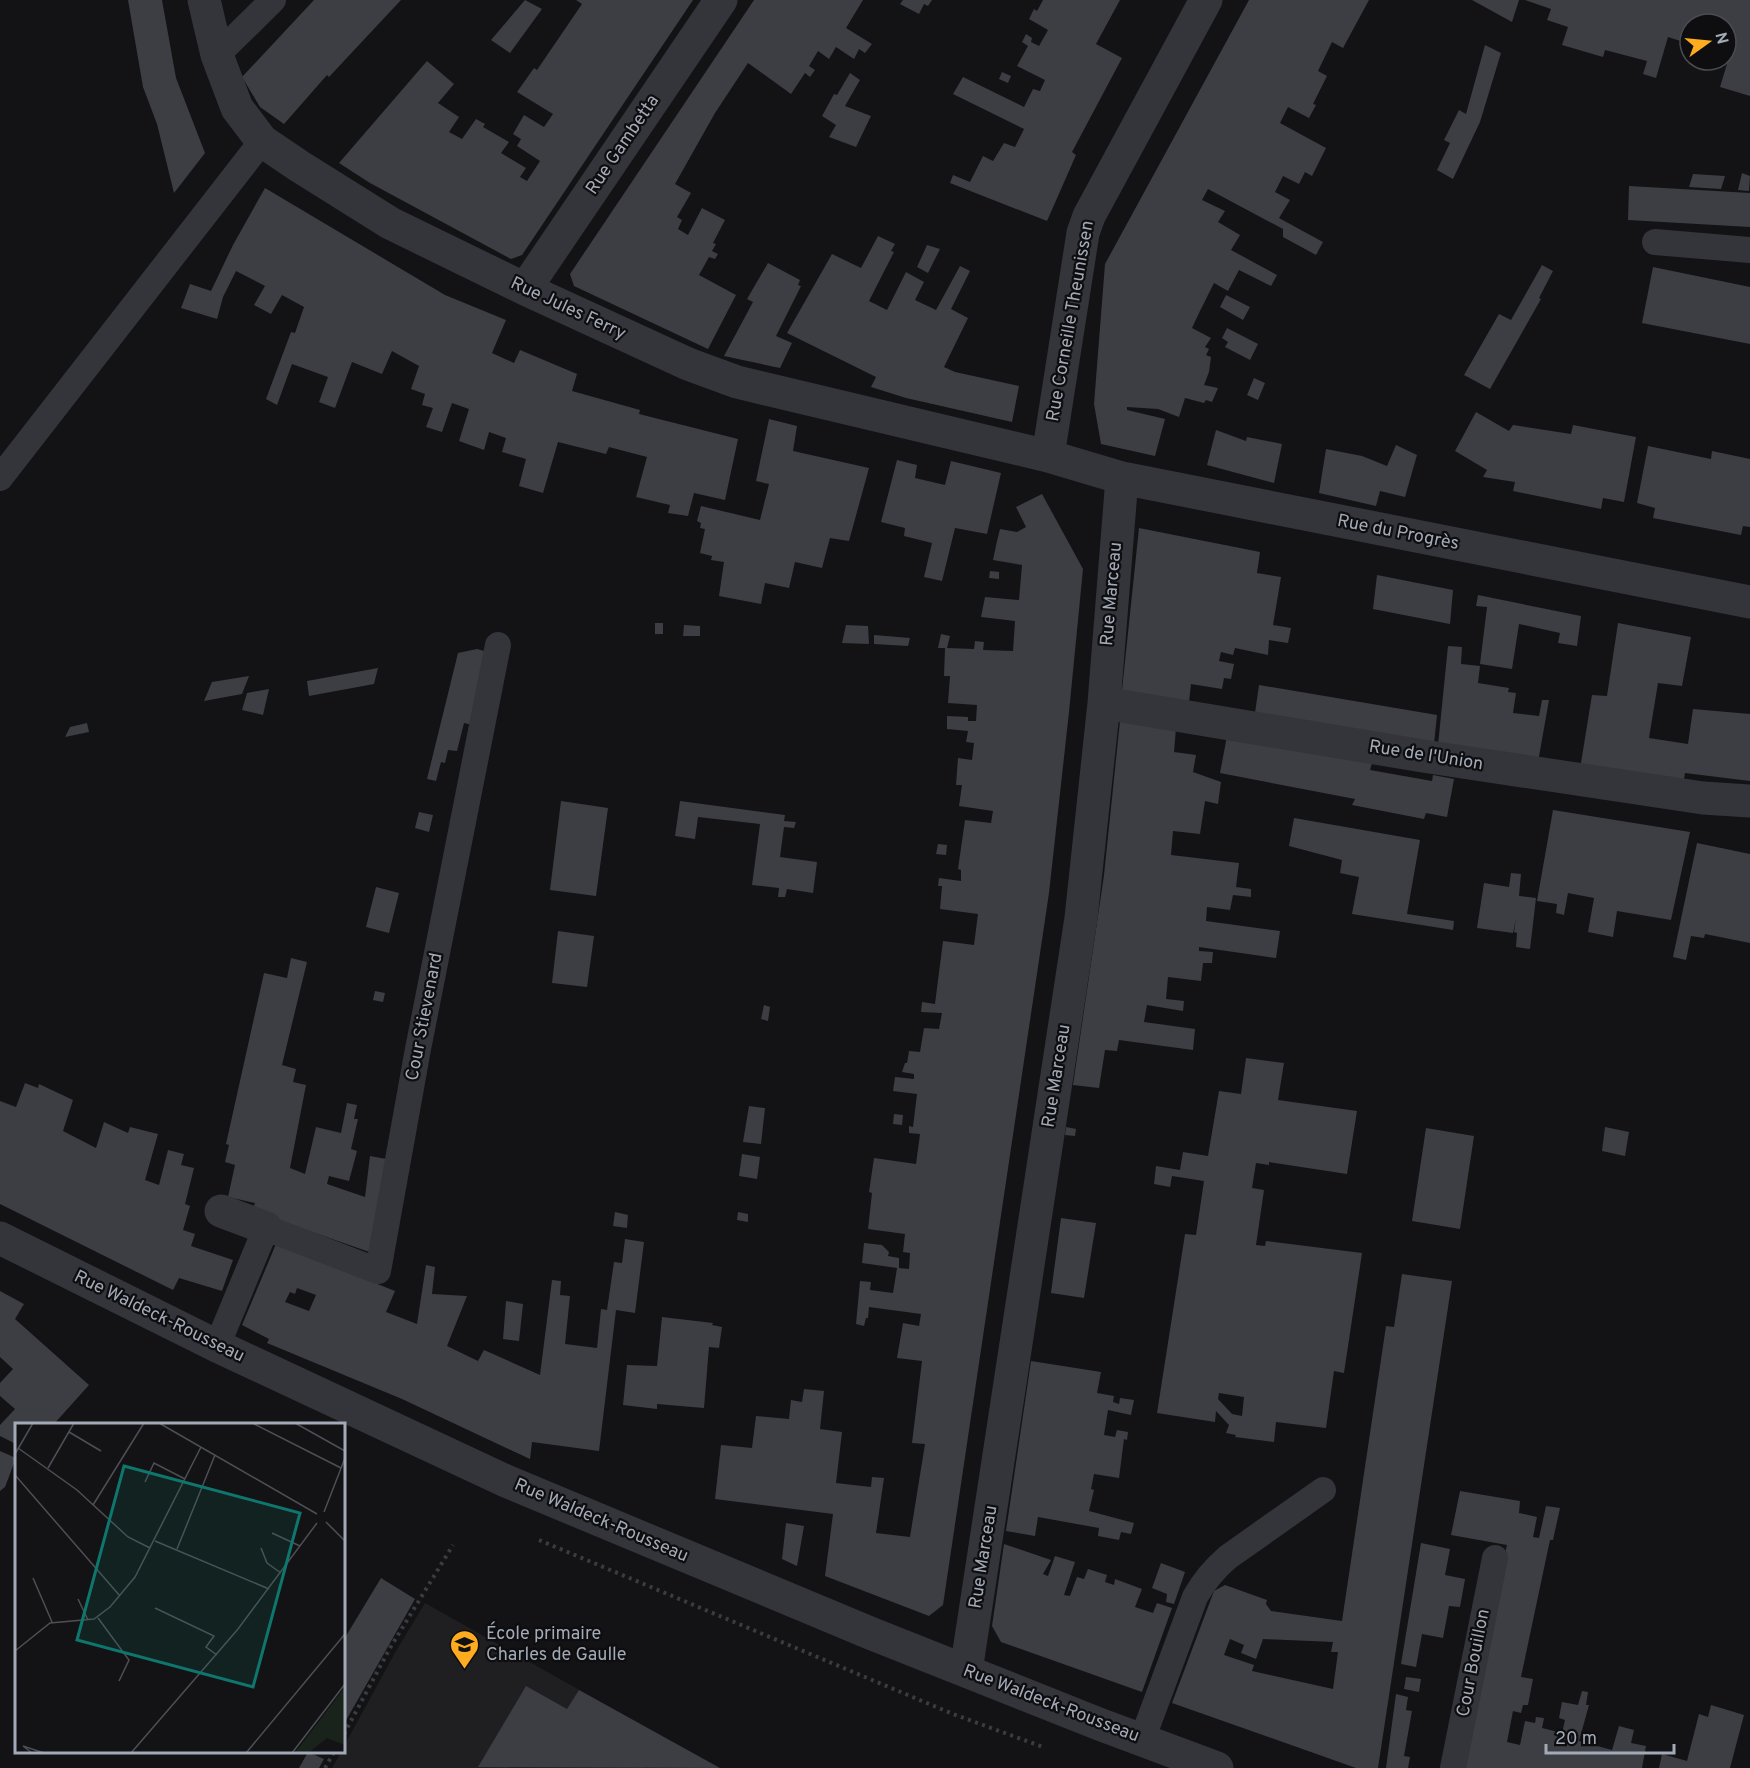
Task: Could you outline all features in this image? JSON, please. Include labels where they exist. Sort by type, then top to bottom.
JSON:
[{"type":"street","name":"Rue Jules Ferry","points":[[204,0],[217,55],[237,108],[262,141],[390,223],[525,289],[688,364],[737,382],[1048,456]]},
{"type":"street","name":"Rue Gambetta","points":[[525,289],[721,0]]},
{"type":"street","name":"Rue Corneille Theunissen","points":[[1048,456],[1086,224],[1096,200],[1206,0]]},
{"type":"street","name":"Rue du Progrès","points":[[1048,456],[1122,478],[1750,602]]},
{"type":"street","name":"Rue Marceau","points":[[966,1671],[1081,918],[1104,703],[1122,478]]},
{"type":"street","name":"Rue de l'Union","points":[[1104,703],[1435,758],[1703,798],[1750,801]]},
{"type":"street","name":"Cour Stievenard","points":[[221,1211],[266,1228]]},
{"type":"street","name":"Rue Waldeck-Rousseau","points":[[0,1238],[347,1408],[581,1513],[966,1671],[1216,1768]]},
{"type":"lane","points":[[217,55],[273,0]]},
{"type":"lane","points":[[0,478],[262,141]]},
{"type":"lane","points":[[1655,242],[1750,250]]},
{"type":"lane","name":"Cour Stievenard","points":[[266,1228],[378,1271],[418,1049],[498,645]]},
{"type":"lane","points":[[217,1346],[266,1228]]},
{"type":"lane","points":[[1142,1740],[1195,1597],[1203,1583],[1228,1557],[1323,1490]]},
{"type":"lane","name":"Cour Bouillon","points":[[1453,1768],[1495,1558]]},
{"type":"path","points":[[345,1732],[390,1648],[453,1545]]},
{"type":"path","points":[[325,1768],[333,1753]]},
{"type":"shaded area","name":"École primaire Charles de Gaulle","points":[[425,1603],[661,1736],[643,1768],[332,1768],[340,1753],[345,1753],[345,1744]]},
{"type":"building","points":[[128,0],[162,0],[176,78],[205,153],[174,193],[157,124],[143,87]]},
{"type":"building","points":[[314,0],[401,0],[329,77],[327,75],[284,124],[260,107],[242,77]]},
{"type":"building","points":[[525,0],[542,9],[510,53],[491,40]]},
{"type":"building","points":[[576,0],[693,0],[522,255],[511,259],[370,183],[339,163],[427,61],[454,84],[438,103],[459,117],[449,132],[462,139],[476,119],[485,124],[483,127],[509,142],[501,153],[526,168],[520,177],[527,181],[540,161],[517,146],[521,139],[513,134],[524,115],[544,127],[553,114],[517,92],[534,68],[537,70],[582,4]]},
{"type":"building","points":[[754,0],[863,0],[846,28],[872,44],[865,53],[859,49],[854,59],[836,47],[829,59],[818,51],[809,66],[815,70],[810,77],[805,73],[791,94],[748,63],[715,113],[675,184],[691,193],[677,217],[682,220],[678,229],[688,235],[702,208],[725,220],[713,243],[716,244],[712,251],[718,254],[715,259],[709,257],[699,275],[736,295],[708,349],[574,286],[570,274]]},
{"type":"building","points":[[903,0],[932,0],[928,6],[924,4],[919,14],[900,4]]},
{"type":"building","points":[[1043,0],[1120,0],[1096,44],[1122,58],[1072,152],[1076,155],[1047,221],[950,183],[953,175],[970,182],[983,156],[993,161],[1004,143],[1015,147],[1024,129],[953,94],[963,77],[1024,107],[1033,89],[1040,91],[1045,80],[1017,66],[1028,46],[1022,42],[1026,34],[1032,38],[1031,42],[1039,46],[1048,30],[1029,19],[1034,9],[1037,11]]},
{"type":"building","points":[[1249,0],[1369,0],[1343,48],[1332,42],[1318,71],[1327,76],[1313,104],[1316,105],[1309,118],[1288,107],[1280,123],[1326,148],[1312,176],[1305,172],[1299,184],[1283,176],[1275,192],[1290,200],[1279,218],[1323,242],[1316,255],[1283,237],[1283,229],[1208,189],[1202,200],[1225,211],[1218,222],[1240,235],[1231,250],[1277,275],[1271,286],[1239,270],[1228,291],[1214,283],[1192,328],[1211,338],[1205,347],[1209,349],[1206,355],[1211,357],[1204,385],[1218,388],[1212,402],[1206,400],[1204,403],[1185,398],[1179,417],[1158,409],[1127,407],[1127,410],[1165,419],[1155,456],[1101,444],[1094,404],[1105,264]]},
{"type":"building","points":[[1472,0],[1519,0],[1512,22]]},
{"type":"building","points":[[1525,0],[1750,0],[1750,96],[1720,87],[1725,72],[1738,72],[1738,12],[1678,12],[1678,40],[1668,37],[1656,78],[1643,74],[1647,61],[1605,50],[1603,57],[1562,45],[1568,27],[1547,20],[1551,9]]},
{"type":"building","points":[[1485,45],[1501,53],[1480,122],[1453,179],[1437,170],[1450,143],[1444,140],[1459,110],[1466,114]]},
{"type":"building","points":[[1002,72],[1011,76],[1008,83],[999,79]]},
{"type":"building","points":[[850,73],[860,80],[845,106],[871,116],[856,147],[829,137],[836,125],[822,116],[834,94],[837,95]]},
{"type":"building","points":[[1742,173],[1750,176],[1749,191],[1738,190]]},
{"type":"building","points":[[1693,174],[1725,176],[1721,189],[1689,187]]},
{"type":"building","points":[[1629,186],[1750,193],[1750,227],[1628,220]]},
{"type":"building","points":[[265,188],[445,295],[506,320],[492,353],[514,363],[520,350],[577,374],[572,391],[640,410],[639,414],[738,439],[725,500],[694,493],[688,516],[668,513],[670,505],[636,497],[647,457],[609,447],[606,454],[558,442],[543,493],[519,486],[526,459],[502,452],[506,438],[489,432],[484,450],[459,441],[469,409],[452,403],[442,432],[426,427],[433,408],[422,405],[425,394],[411,389],[419,366],[392,351],[382,374],[352,362],[335,408],[319,402],[328,377],[292,364],[277,405],[266,399],[291,332],[295,333],[304,307],[282,295],[271,314],[254,305],[265,286],[236,271],[223,297],[217,319],[181,308],[190,284],[211,291],[233,245]]},
{"type":"building","points":[[878,236],[895,244],[891,251],[894,252],[869,301],[887,310],[906,272],[924,282],[915,300],[936,310],[960,266],[970,271],[951,309],[968,318],[944,367],[955,372],[1019,386],[1012,422],[906,398],[871,387],[876,377],[787,333],[832,254],[861,268]]},
{"type":"building","points":[[927,245],[940,249],[928,273],[917,267]]},
{"type":"building","points":[[768,263],[800,280],[798,285],[801,286],[776,336],[792,343],[780,368],[724,356],[753,302],[747,299]]},
{"type":"building","points":[[1542,265],[1553,271],[1539,298],[1541,299],[1490,389],[1464,375],[1499,314],[1511,320]]},
{"type":"building","points":[[1653,267],[1750,287],[1750,344],[1642,323]]},
{"type":"building","points":[[1226,295],[1250,307],[1243,320],[1220,307]]},
{"type":"building","points":[[1227,328],[1258,344],[1250,360],[1225,347],[1228,342],[1222,338]]},
{"type":"building","points":[[1254,378],[1265,383],[1258,400],[1247,395]]},
{"type":"building","points":[[1476,412],[1509,431],[1513,425],[1571,434],[1573,425],[1636,437],[1624,502],[1603,498],[1601,509],[1513,491],[1515,482],[1483,477],[1487,470],[1455,451]]},
{"type":"building","points":[[769,419],[797,426],[793,451],[869,468],[849,541],[830,538],[822,568],[795,562],[789,588],[765,583],[761,604],[719,596],[724,562],[711,560],[712,556],[700,553],[705,529],[700,528],[701,523],[697,521],[701,506],[760,520],[769,484],[756,481]]},
{"type":"building","points":[[1216,430],[1246,441],[1247,437],[1282,444],[1274,483],[1207,465]]},
{"type":"building","points":[[1396,445],[1417,455],[1405,497],[1380,491],[1376,506],[1319,493],[1326,449],[1362,456],[1387,466]]},
{"type":"building","points":[[1648,446],[1711,459],[1712,451],[1750,459],[1750,527],[1743,526],[1741,535],[1653,518],[1655,508],[1637,503]]},
{"type":"building","points":[[897,460],[917,465],[915,478],[945,485],[951,461],[1001,473],[987,534],[955,528],[942,581],[924,577],[932,543],[904,536],[905,528],[881,522]]},
{"type":"building","points":[[1042,494],[1083,569],[1069,712],[1049,893],[943,1605],[929,1616],[825,1576],[833,1514],[715,1499],[721,1445],[752,1448],[756,1416],[789,1419],[791,1400],[802,1402],[804,1389],[824,1391],[820,1429],[842,1432],[836,1483],[871,1487],[872,1477],[884,1478],[876,1533],[910,1537],[925,1444],[912,1443],[922,1361],[897,1358],[903,1323],[919,1326],[921,1314],[869,1307],[868,1318],[864,1326],[856,1324],[860,1281],[871,1282],[870,1290],[893,1293],[897,1268],[862,1263],[864,1243],[882,1245],[889,1252],[888,1256],[899,1258],[899,1268],[909,1269],[910,1253],[903,1252],[905,1234],[868,1229],[872,1193],[869,1192],[874,1158],[916,1164],[920,1134],[909,1133],[909,1126],[913,1127],[917,1094],[893,1091],[895,1077],[914,1079],[914,1074],[902,1072],[907,1063],[909,1051],[920,1052],[924,1028],[939,1029],[942,1013],[921,1012],[922,1002],[935,1004],[943,941],[974,945],[978,914],[940,909],[942,886],[938,886],[939,878],[961,881],[961,870],[958,869],[965,820],[991,823],[993,811],[959,806],[962,785],[956,785],[958,758],[972,760],[974,743],[966,742],[968,731],[947,729],[947,716],[968,717],[968,721],[976,721],[977,705],[948,703],[950,676],[944,676],[945,648],[938,648],[941,634],[950,636],[947,648],[974,649],[975,641],[984,642],[983,650],[1013,651],[1015,621],[981,617],[985,597],[1019,600],[1022,565],[993,560],[997,541],[1000,529],[1017,532],[1026,527],[1016,507]]},
{"type":"building","points":[[1139,528],[1260,552],[1257,573],[1281,577],[1273,625],[1291,628],[1288,643],[1269,640],[1268,655],[1235,648],[1233,655],[1221,652],[1219,661],[1234,664],[1231,679],[1224,678],[1222,689],[1191,684],[1189,702],[1122,690]]},
{"type":"building","points":[[990,571],[999,572],[999,579],[989,578]]},
{"type":"building","points":[[1377,575],[1453,590],[1450,624],[1373,609]]},
{"type":"building","points":[[1478,595],[1581,616],[1577,646],[1558,643],[1560,633],[1519,624],[1512,669],[1480,664],[1487,607],[1476,606]]},
{"type":"building","points":[[655,623],[663,623],[663,634],[655,634]]},
{"type":"building","points":[[1618,623],[1691,637],[1682,686],[1658,683],[1649,738],[1688,744],[1693,709],[1750,714],[1750,781],[1685,773],[1683,785],[1580,769],[1592,695],[1607,696]]},
{"type":"building","points":[[684,625],[700,626],[700,636],[683,636]]},
{"type":"building","points":[[846,625],[868,626],[869,644],[842,643]]},
{"type":"building","points":[[874,635],[910,638],[908,646],[874,644]]},
{"type":"building","points":[[1448,646],[1462,647],[1461,664],[1480,666],[1478,683],[1509,688],[1508,692],[1516,693],[1513,713],[1539,716],[1542,700],[1549,700],[1538,762],[1438,745]]},
{"type":"building","points":[[477,649],[491,653],[477,726],[464,723],[457,751],[448,750],[445,763],[441,762],[436,781],[427,779],[458,653]]},
{"type":"building","points":[[378,668],[374,684],[309,696],[307,681]]},
{"type":"building","points":[[249,676],[242,694],[204,701],[212,682]]},
{"type":"building","points":[[1259,685],[1437,715],[1434,744],[1255,713]]},
{"type":"building","points":[[269,689],[263,715],[242,710],[247,693]]},
{"type":"building","points":[[1120,721],[1176,728],[1174,752],[1196,755],[1193,772],[1221,782],[1218,804],[1205,801],[1200,834],[1173,831],[1171,855],[1239,863],[1236,887],[1251,889],[1251,897],[1233,895],[1230,910],[1207,907],[1206,921],[1280,931],[1276,958],[1199,947],[1199,951],[1213,952],[1212,963],[1203,963],[1201,981],[1168,977],[1166,999],[1184,1001],[1183,1011],[1147,1005],[1144,1022],[1195,1029],[1193,1050],[1119,1040],[1117,1051],[1105,1050],[1099,1088],[1073,1085],[1104,875]]},
{"type":"building","points":[[87,723],[89,732],[65,737],[70,727]]},
{"type":"building","points":[[1227,736],[1372,763],[1370,770],[1432,781],[1433,775],[1454,779],[1447,817],[1426,813],[1424,819],[1352,805],[1355,799],[1220,773]]},
{"type":"building","points":[[561,801],[608,808],[596,896],[550,890]]},
{"type":"building","points":[[680,801],[785,815],[784,821],[796,822],[794,828],[784,827],[780,857],[817,862],[813,893],[787,889],[785,897],[778,897],[779,888],[752,885],[760,824],[698,817],[695,839],[675,836]]},
{"type":"building","points":[[1553,810],[1690,832],[1671,920],[1617,911],[1613,937],[1588,932],[1594,898],[1568,893],[1564,915],[1556,913],[1557,904],[1537,901]]},
{"type":"building","points":[[419,812],[433,815],[429,832],[415,828]]},
{"type":"building","points":[[1294,818],[1420,840],[1407,914],[1454,921],[1453,930],[1352,914],[1359,877],[1340,873],[1342,860],[1289,846]]},
{"type":"building","points":[[1697,843],[1750,854],[1750,943],[1705,934],[1704,938],[1691,936],[1686,960],[1673,957]]},
{"type":"building","points":[[938,844],[947,845],[946,855],[936,854]]},
{"type":"building","points":[[1511,873],[1521,874],[1519,896],[1536,898],[1530,949],[1516,947],[1517,933],[1514,932],[1516,919],[1513,933],[1477,928],[1484,883],[1509,887]]},
{"type":"building","points":[[376,887],[399,893],[389,933],[366,927]]},
{"type":"building","points":[[558,931],[594,936],[587,987],[552,983]]},
{"type":"building","points":[[291,958],[307,962],[282,1065],[296,1069],[293,1082],[306,1085],[290,1168],[305,1174],[316,1127],[341,1133],[347,1103],[357,1105],[354,1119],[358,1119],[351,1149],[357,1151],[349,1181],[329,1176],[327,1184],[365,1197],[370,1156],[392,1160],[378,1255],[252,1211],[255,1203],[228,1197],[235,1165],[225,1162],[229,1145],[226,1144],[264,973],[287,978]]},
{"type":"building","points":[[375,991],[385,993],[383,1002],[373,1000]]},
{"type":"building","points":[[764,1005],[770,1007],[768,1021],[761,1019]]},
{"type":"building","points":[[1246,1058],[1284,1063],[1278,1100],[1357,1111],[1347,1174],[1269,1162],[1269,1165],[1256,1163],[1252,1188],[1264,1190],[1256,1245],[1265,1246],[1266,1241],[1362,1253],[1344,1373],[1334,1371],[1326,1428],[1276,1422],[1274,1442],[1235,1437],[1236,1435],[1226,1433],[1229,1425],[1216,1411],[1215,1422],[1157,1413],[1185,1234],[1196,1235],[1204,1181],[1172,1176],[1170,1187],[1154,1184],[1156,1166],[1180,1170],[1183,1152],[1208,1156],[1219,1091],[1241,1094]],"holes":[[[1219,1393],[1244,1397],[1242,1416],[1232,1414],[1218,1399]]]},
{"type":"building","points":[[25,1083],[38,1088],[39,1084],[73,1100],[63,1131],[96,1148],[104,1122],[128,1133],[130,1127],[158,1134],[145,1180],[159,1185],[168,1150],[184,1154],[181,1165],[194,1168],[185,1204],[190,1206],[183,1230],[195,1234],[191,1246],[233,1260],[222,1291],[179,1278],[173,1290],[0,1204],[0,1101],[16,1107]]},
{"type":"building","points":[[749,1106],[765,1108],[761,1144],[743,1142]]},
{"type":"building","points":[[894,1114],[903,1115],[902,1125],[893,1124]]},
{"type":"building","points":[[1066,1127],[1076,1129],[1075,1136],[1065,1135]]},
{"type":"building","points":[[1605,1127],[1629,1132],[1625,1156],[1602,1151]]},
{"type":"building","points":[[1426,1128],[1474,1136],[1460,1229],[1412,1221]]},
{"type":"building","points":[[742,1154],[760,1157],[757,1179],[739,1176]]},
{"type":"building","points":[[615,1212],[628,1215],[627,1228],[613,1226]]},
{"type":"building","points":[[738,1212],[748,1214],[748,1222],[737,1220]]},
{"type":"building","points":[[1061,1218],[1096,1223],[1084,1298],[1051,1293]]},
{"type":"building","points":[[625,1239],[644,1242],[635,1313],[616,1310],[599,1451],[532,1442],[530,1459],[402,1399],[267,1343],[269,1339],[242,1325],[276,1244],[395,1291],[386,1312],[417,1324],[426,1265],[435,1267],[432,1294],[467,1296],[447,1346],[478,1361],[484,1350],[540,1375],[552,1280],[561,1281],[560,1295],[570,1296],[565,1344],[597,1348],[601,1309],[607,1310],[614,1262],[622,1263]],"holes":[[[297,1288],[316,1295],[309,1311],[285,1302],[290,1292],[295,1294]]]},
{"type":"building","points":[[1402,1274],[1452,1281],[1378,1768],[1356,1768],[1172,1703],[1214,1591],[1225,1585],[1267,1600],[1266,1604],[1271,1611],[1342,1621],[1386,1326],[1394,1327]],"holes":[[[1230,1639],[1244,1645],[1241,1653],[1256,1659],[1263,1639],[1333,1642],[1331,1652],[1338,1652],[1333,1689],[1252,1671],[1254,1665],[1224,1655]]]},
{"type":"building","points":[[0,1291],[24,1304],[15,1319],[89,1385],[55,1423],[15,1423],[15,1444],[0,1436],[0,1425],[15,1409],[0,1396],[0,1383],[13,1369],[0,1357]]},
{"type":"building","points":[[506,1301],[523,1304],[519,1341],[503,1339]]},
{"type":"building","points":[[662,1317],[713,1323],[712,1325],[722,1327],[719,1348],[709,1347],[704,1408],[657,1404],[657,1409],[623,1405],[627,1365],[657,1366]]},
{"type":"building","points":[[1031,1361],[1101,1372],[1097,1393],[1114,1396],[1113,1402],[1119,1404],[1120,1398],[1134,1400],[1131,1415],[1108,1410],[1104,1435],[1115,1437],[1117,1430],[1128,1432],[1127,1440],[1124,1439],[1119,1478],[1094,1474],[1091,1489],[1094,1490],[1089,1511],[1134,1523],[1131,1534],[1121,1532],[1119,1540],[1098,1536],[1099,1528],[1038,1517],[1035,1536],[1006,1531]]},
{"type":"building","points":[[0,1451],[15,1458],[15,1461],[5,1487],[0,1491]]},
{"type":"building","points":[[1460,1491],[1520,1501],[1519,1513],[1537,1517],[1533,1537],[1539,1538],[1546,1506],[1560,1508],[1553,1540],[1550,1540],[1521,1677],[1533,1679],[1528,1705],[1523,1705],[1521,1713],[1513,1711],[1507,1742],[1520,1745],[1525,1721],[1535,1723],[1536,1717],[1544,1718],[1542,1728],[1562,1733],[1565,1720],[1559,1718],[1562,1702],[1578,1705],[1582,1691],[1588,1692],[1586,1705],[1589,1705],[1579,1741],[1612,1750],[1619,1726],[1634,1730],[1631,1743],[1646,1746],[1642,1768],[1457,1768],[1507,1545],[1451,1535]]},
{"type":"building","points":[[786,1523],[804,1526],[797,1566],[782,1559]]},
{"type":"building","points":[[1421,1543],[1450,1549],[1445,1575],[1465,1579],[1460,1607],[1449,1606],[1443,1638],[1422,1634],[1416,1667],[1401,1664]]},
{"type":"building","points":[[1004,1544],[1051,1560],[1043,1574],[1048,1576],[1055,1556],[1075,1562],[1064,1595],[1070,1596],[1077,1577],[1084,1579],[1088,1569],[1107,1575],[1105,1582],[1114,1585],[1115,1579],[1142,1589],[1135,1607],[1153,1613],[1157,1603],[1172,1608],[1142,1692],[1001,1642],[992,1626]]},
{"type":"building","points":[[1161,1563],[1185,1572],[1174,1604],[1166,1602],[1167,1594],[1152,1588]]},
{"type":"building","points":[[381,1578],[415,1599],[345,1722],[345,1636]]},
{"type":"building","points":[[1406,1677],[1421,1679],[1419,1692],[1404,1689]]},
{"type":"building","points":[[526,1686],[567,1709],[579,1690],[720,1768],[478,1767]]},
{"type":"building","points":[[1396,1694],[1408,1697],[1406,1710],[1412,1711],[1404,1756],[1410,1757],[1408,1768],[1386,1768]]},
{"type":"building","points":[[1711,1705],[1744,1715],[1730,1768],[1659,1768],[1662,1754],[1687,1761],[1699,1714],[1708,1717]]},
{"type":"building","points":[[307,1753],[324,1759],[319,1768],[299,1768]]},
{"type":"place","name":"École primaire Charles de Gaulle","points":[[465,1670]]}]
